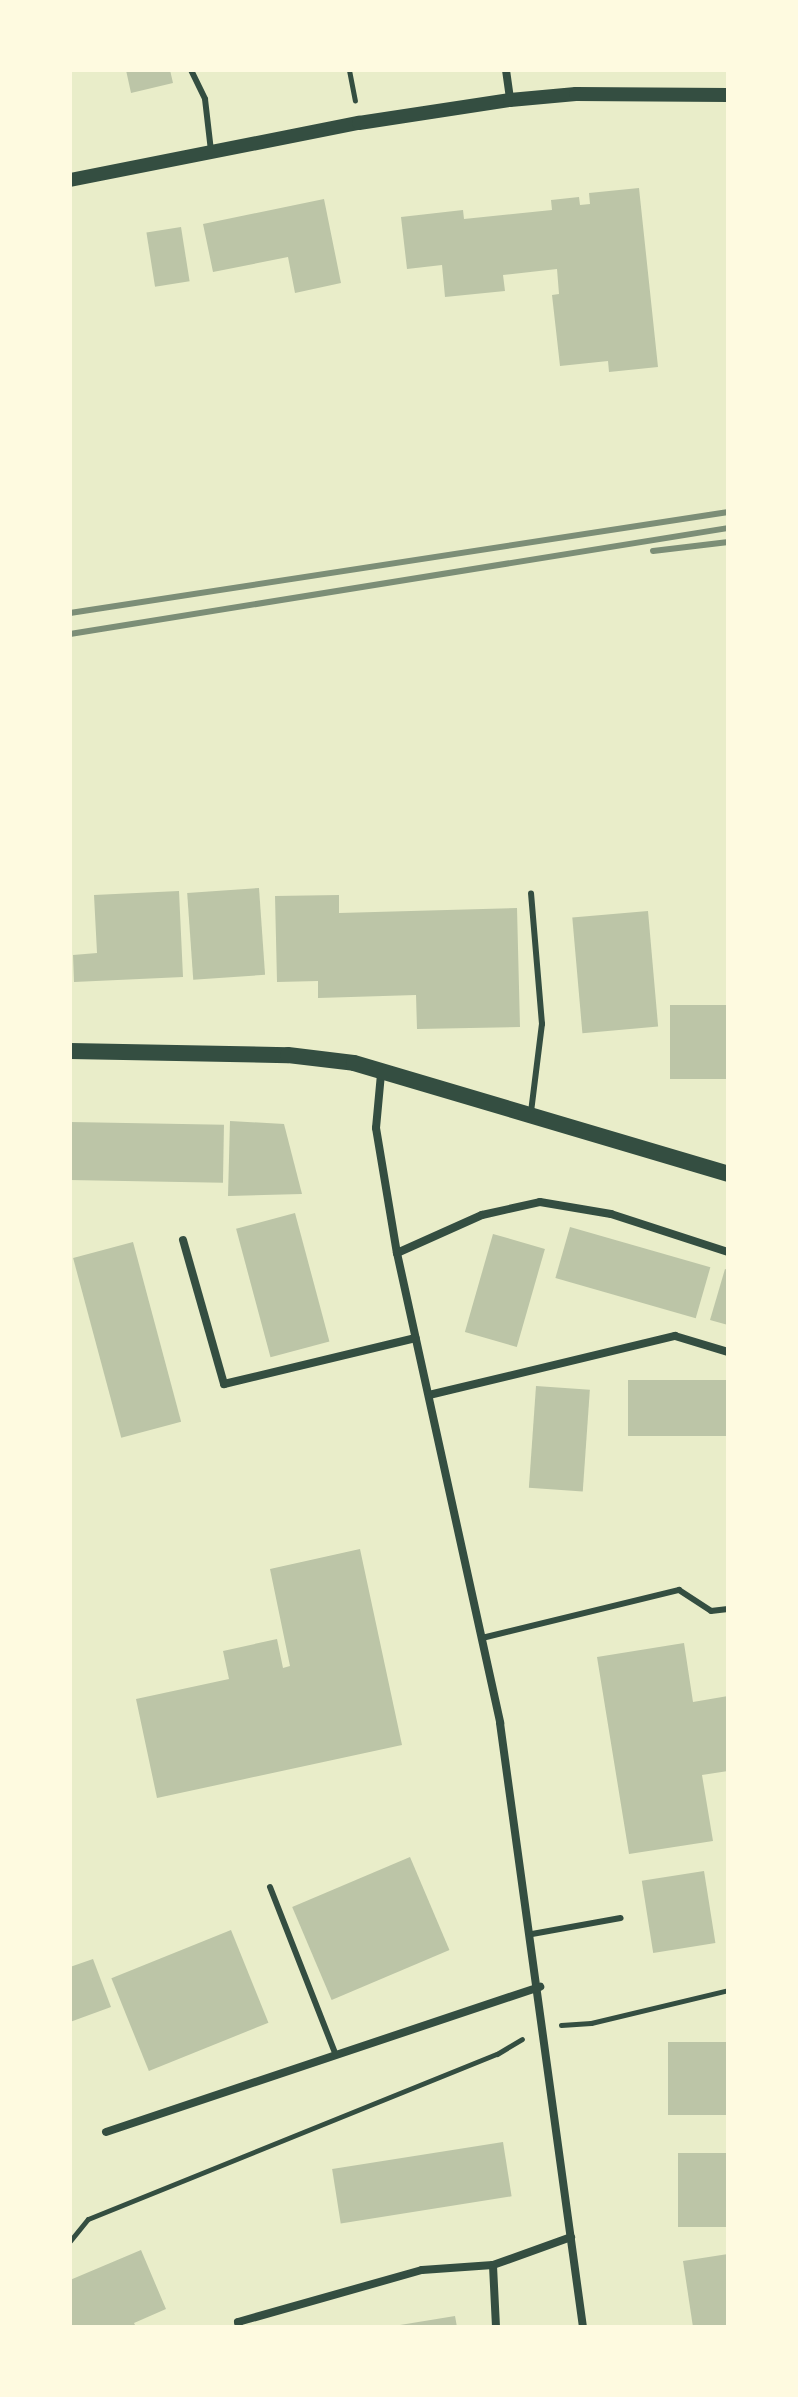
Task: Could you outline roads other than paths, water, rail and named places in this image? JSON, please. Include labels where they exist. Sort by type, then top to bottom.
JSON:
[{"type":"main road","points":[[70,1051],[288,1055],[354,1063],[381,1074],[728,1174]]},
{"type":"street","points":[[506,70],[510,100]]},
{"type":"street","points":[[70,180],[510,100],[576,94],[728,95]]},
{"type":"street","points":[[381,1074],[376,1128],[397,1253],[482,1638],[540,1987],[583,2327]]},
{"type":"street","points":[[397,1253],[482,1215],[540,1202],[611,1214],[728,1252]]},
{"type":"street","points":[[183,1240],[224,1384],[416,1338]]},
{"type":"street","points":[[429,1395],[675,1336],[728,1352]]},
{"type":"street","points":[[106,2132],[540,1987]]},
{"type":"street","points":[[239,2327],[238,2322],[422,2270],[493,2265],[571,2237]]},
{"type":"street","points":[[493,2265],[496,2327]]},
{"type":"lane","points":[[191,70],[205,99],[211,152]]},
{"type":"lane","points":[[531,893],[542,1024],[531,1118]]},
{"type":"lane","points":[[482,1638],[679,1590],[711,1611],[728,1609]]},
{"type":"lane","points":[[270,1887],[336,2055]]},
{"type":"lane","points":[[532,1934],[621,1918]]},
{"type":"railway","points":[[70,613],[728,512]]},
{"type":"railway","points":[[70,634],[728,528]]},
{"type":"railway","points":[[653,551],[728,542]]}]
